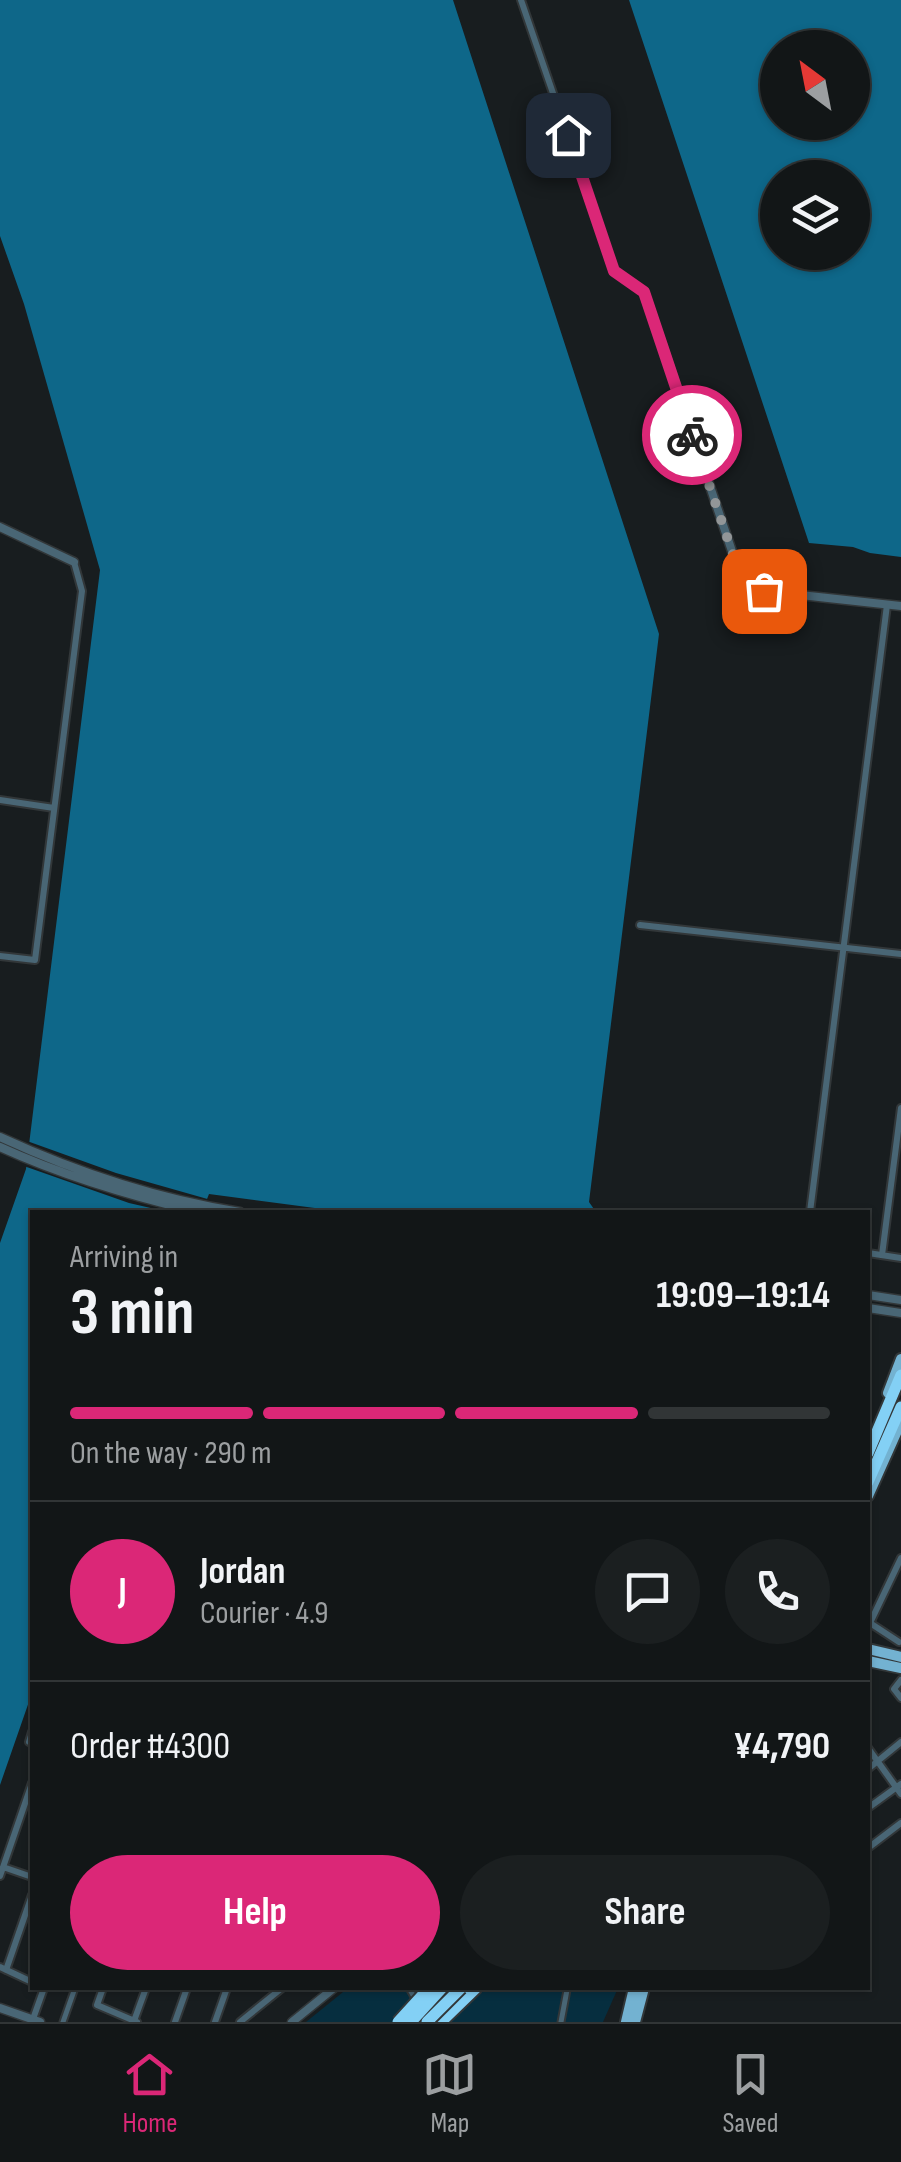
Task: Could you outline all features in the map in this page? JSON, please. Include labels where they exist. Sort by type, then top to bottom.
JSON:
[{"type":"highway","points":[[870,1449],[901,1374]]},
{"type":"highway","points":[[870,1477],[901,1406]]},
{"type":"highway","points":[[398,2022],[426,1990]]},
{"type":"highway","points":[[410,2022],[440,1990]]},
{"type":"highway","points":[[428,2022],[458,1990]]},
{"type":"highway","points":[[439,2022],[474,1990]]},
{"type":"main road","points":[[870,1435],[901,1359]]},
{"type":"main road","points":[[870,1492],[901,1422]]},
{"type":"main road","points":[[870,1649],[901,1657]]},
{"type":"main road","points":[[870,1661],[901,1668]]},
{"type":"main road","points":[[624,2022],[632,1990]]},
{"type":"main road","points":[[636,2022],[644,1990]]},
{"type":"street","points":[[521,0],[614,271],[644,292],[745,580],[764,591],[901,606]]},
{"type":"street","points":[[0,527],[74,562],[82,591],[35,960],[0,956]]},
{"type":"street","points":[[810,1210],[887,604]]},
{"type":"street","points":[[0,800],[54,808]]},
{"type":"street","points":[[640,926],[901,954]]},
{"type":"street","points":[[882,1256],[901,1108]]},
{"type":"street","points":[[0,1137],[26,1154],[107,1187],[191,1210]]},
{"type":"street","points":[[0,1147],[227,1210]]},
{"type":"street","points":[[870,1254],[901,1258]]},
{"type":"street","points":[[870,1296],[901,1300]]},
{"type":"street","points":[[870,1308],[901,1312]]},
{"type":"street","points":[[900,1642],[870,1623],[901,1558]]},
{"type":"street","points":[[901,1680],[894,1690],[901,1698]]},
{"type":"street","points":[[870,1767],[901,1742]]},
{"type":"street","points":[[870,1751],[899,1789],[870,1807]]},
{"type":"street","points":[[0,1876],[30,1790]]},
{"type":"street","points":[[870,1846],[901,1823]]},
{"type":"street","points":[[3,1867],[30,1876]]},
{"type":"street","points":[[30,1900],[3,1969],[30,1981]]},
{"type":"street","points":[[0,2008],[36,2021],[44,1990]]},
{"type":"street","points":[[63,2022],[74,1990]]},
{"type":"street","points":[[102,1990],[97,2005],[135,2022],[145,1990]]},
{"type":"street","points":[[176,2022],[186,1990]]},
{"type":"street","points":[[215,2022],[227,1990]]},
{"type":"street","points":[[240,2022],[280,1990]]},
{"type":"street","points":[[292,2022],[332,1990]]},
{"type":"street","points":[[410,1990],[417,2003],[439,2022]]},
{"type":"street","points":[[561,2022],[567,1990]]},
{"type":"shaded area","points":[[346,1990],[617,1990],[603,2022],[306,2022]]},
{"type":"water","points":[[0,0],[453,0],[659,634],[589,1202],[595,1210],[330,1210],[209,1194],[203,1210],[30,1210],[30,1699],[0,1785],[0,1243],[26,1169],[100,570],[24,304],[0,236]]},
{"type":"water","points":[[629,0],[901,0],[901,557],[809,543]]},
{"type":"pier","points":[[27,1141],[116,1173],[211,1200],[208,1210],[159,1210],[21,1165]]},
{"type":"way so far","points":[[692,435],[737,566],[745,580],[764,591]]},
{"type":"route","points":[[568,135],[614,271],[644,292],[692,435]]}]
